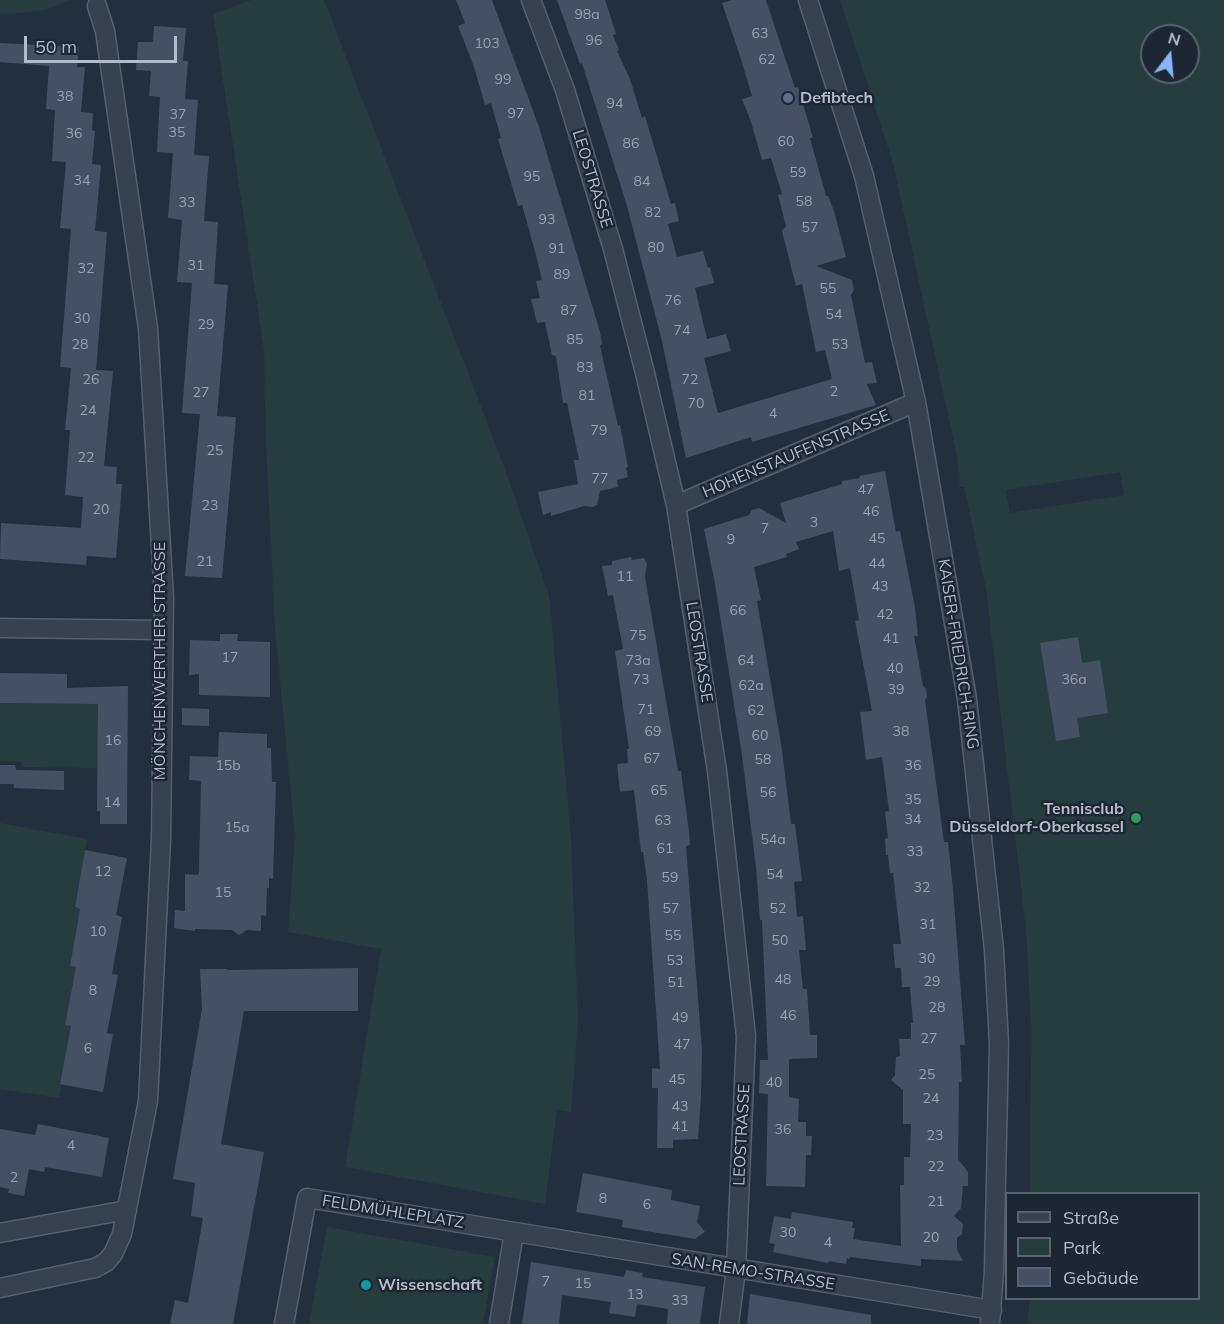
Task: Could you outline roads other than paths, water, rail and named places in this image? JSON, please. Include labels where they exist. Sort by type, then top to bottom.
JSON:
[{"type":"street","name":"LEOSTRASSE","points":[[531,0],[565,90],[613,249],[645,373],[676,506],[717,771],[746,1036],[736,1269],[729,1324]]},
{"type":"street","name":"KAISER-FRIEDRICH-RING","points":[[808,0],[864,176],[916,402],[966,699],[994,950],[999,1044],[991,1317]]},
{"type":"street","name":"MÖNCHENWERTHER STRASSE","points":[[0,1288],[94,1268],[106,1262],[113,1254],[122,1234],[148,1101],[161,839],[164,598],[148,328],[105,31],[97,6]]},
{"type":"street","name":"HOHENSTAUFENSTRASSE","points":[[676,506],[916,402]]},
{"type":"street","points":[[0,628],[162,630]]},
{"type":"street","name":"FELDMÜHLEPLATZ","points":[[284,1324],[307,1198],[514,1232]]},
{"type":"street","points":[[0,1233],[127,1210]]},
{"type":"street","points":[[499,1324],[514,1232]]},
{"type":"street","name":"SAN-REMO-STRASSE","points":[[514,1232],[736,1269],[991,1317]]},
{"type":"place","name":"Defibtech","points":[[788,98]]},
{"type":"place","name":"Tennisclub Düsseldorf-Oberkassel","points":[[1136,818]]},
{"type":"place","name":"Wissenschaft","points":[[366,1285]]}]
